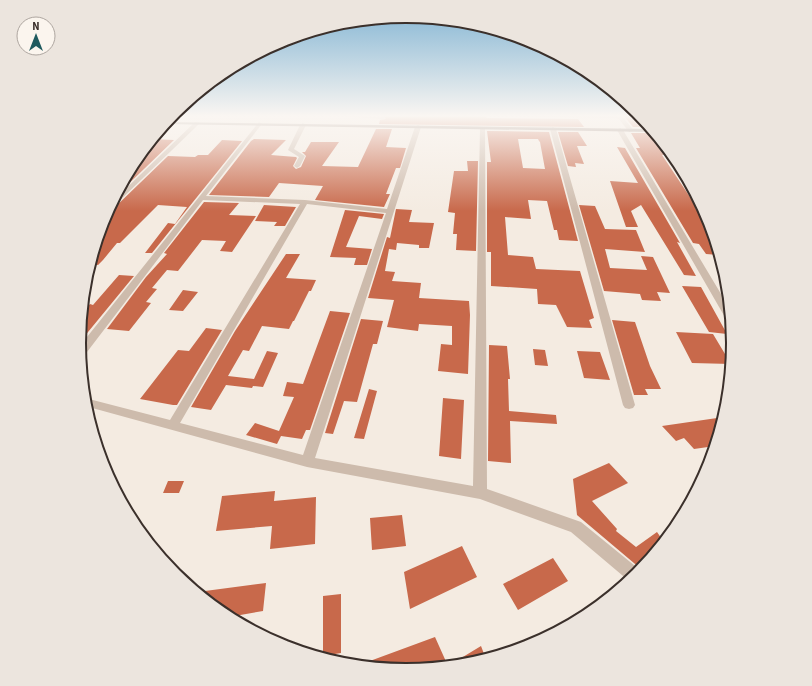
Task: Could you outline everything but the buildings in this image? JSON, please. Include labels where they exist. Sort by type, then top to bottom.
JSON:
[{"type":"street","points":[[122,195],[172,147]]},
{"type":"street","points":[[86,345],[241,147]]},
{"type":"street","points":[[293,147],[292,150],[302,156],[296,166]]},
{"type":"street","points":[[306,462],[411,147]]},
{"type":"street","points":[[480,493],[483,147]]},
{"type":"street","points":[[558,147],[629,405]]},
{"type":"street","points":[[630,147],[723,306]]},
{"type":"street","points":[[201,198],[305,202],[390,211]]},
{"type":"street","points":[[173,425],[305,202]]},
{"type":"street","points":[[92,404],[306,462],[480,493],[576,527],[630,571]]}]
